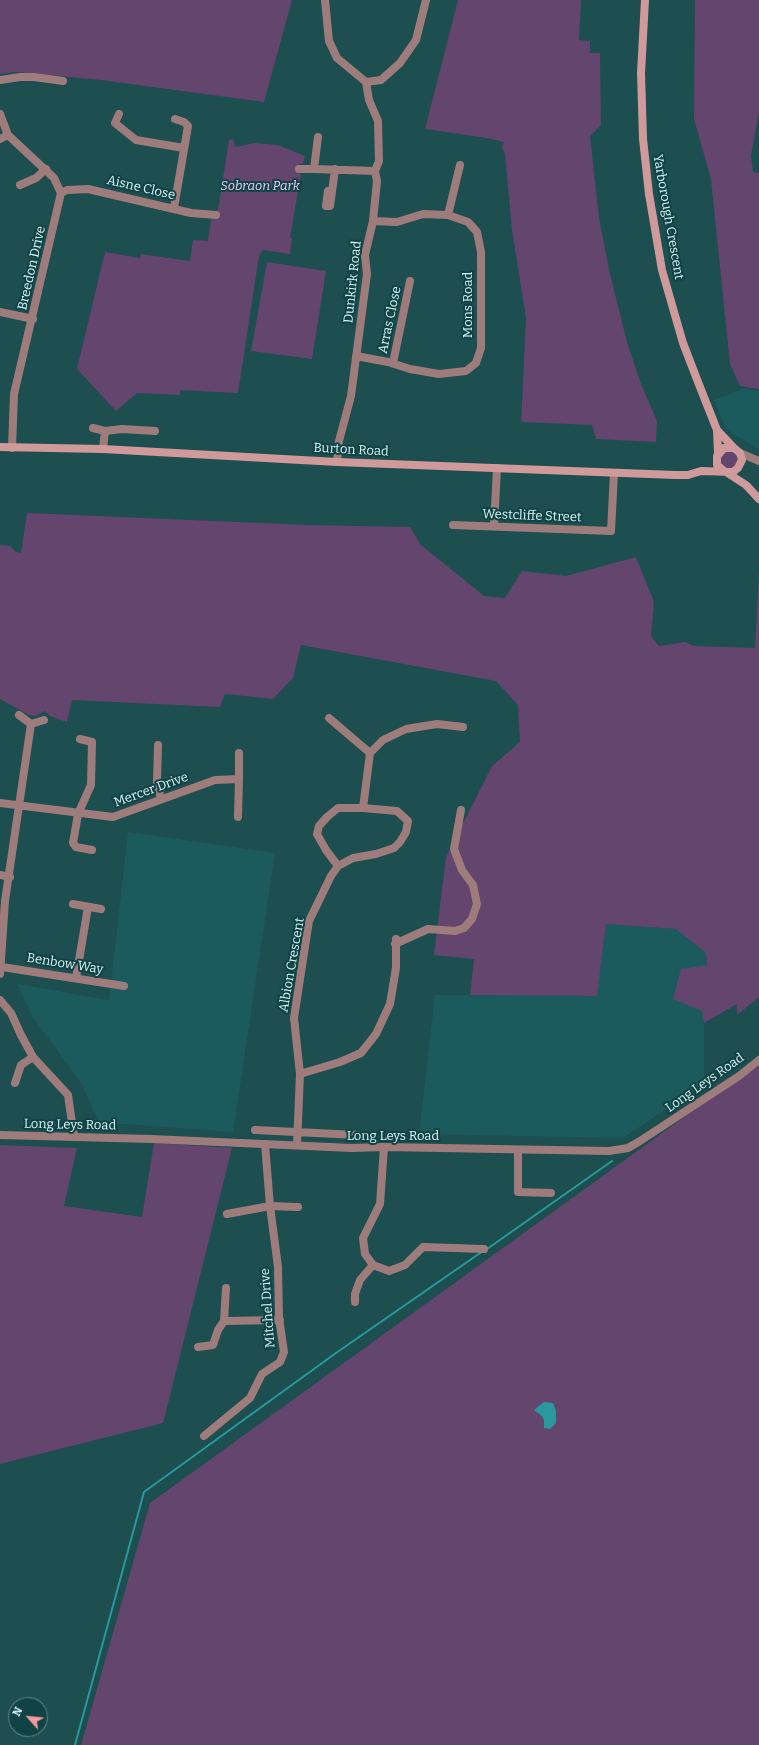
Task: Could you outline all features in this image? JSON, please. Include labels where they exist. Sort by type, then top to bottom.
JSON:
[{"type":"main road","name":"Yarborough Crescent","points":[[645,0],[640,73],[643,139],[649,194],[662,270],[683,343],[717,430]]},
{"type":"main road","points":[[717,430],[737,451],[746,485]]},
{"type":"main road","points":[[717,430],[717,465],[725,472],[746,485],[759,498]]},
{"type":"main road","name":"Burton Road","points":[[0,447],[103,450],[337,462],[614,473],[688,475],[701,472],[725,472]]},
{"type":"main road","points":[[701,472],[710,464],[717,454],[727,447],[737,451]]},
{"type":"main road","points":[[725,472],[736,470],[741,464]]},
{"type":"street","points":[[325,0],[329,41],[337,58],[366,82],[381,80],[400,63],[416,40],[423,1]]},
{"type":"street","points":[[0,80],[20,77],[34,77],[63,81]]},
{"type":"street","name":"Dunkirk Road","points":[[337,462],[339,441],[351,396],[367,274],[365,255],[373,221],[377,181],[375,171],[379,161],[378,122],[369,100],[366,82]]},
{"type":"street","points":[[0,114],[8,135],[54,178],[61,193]]},
{"type":"street","points":[[119,114],[115,123],[136,140],[184,148]]},
{"type":"street","points":[[174,208],[188,126],[184,122],[176,119]]},
{"type":"street","points":[[0,139],[8,135]]},
{"type":"street","points":[[314,169],[318,137]]},
{"type":"street","points":[[448,215],[460,165]]},
{"type":"street","points":[[299,169],[375,171]]},
{"type":"street","points":[[332,192],[335,169]]},
{"type":"street","points":[[20,185],[36,178],[46,170]]},
{"type":"street","name":"Aisne Close","points":[[61,193],[67,190],[88,189],[191,213],[216,214]]},
{"type":"street","name":"Breedon Drive","points":[[12,448],[14,394],[61,193]]},
{"type":"street","name":"Mons Road","points":[[356,356],[393,363],[410,369],[439,374],[466,371],[476,362],[481,347],[481,252],[477,232],[468,222],[448,215],[423,214],[397,222],[373,221]]},
{"type":"street","name":"Arras Close","points":[[393,363],[410,281]]},
{"type":"street","points":[[0,312],[32,319]]},
{"type":"street","points":[[93,428],[106,431],[122,429],[156,431]]},
{"type":"street","points":[[103,450],[106,431]]},
{"type":"street","points":[[737,451],[759,461]]},
{"type":"street","points":[[741,464],[750,461],[759,461]]},
{"type":"street","points":[[494,526],[497,468]]},
{"type":"street","name":"Westcliffe Street","points":[[453,525],[611,531],[614,473]]},
{"type":"street","points":[[19,714],[31,724]]},
{"type":"street","points":[[329,718],[370,753]]},
{"type":"street","points":[[31,724],[44,720]]},
{"type":"street","points":[[1,970],[1,931],[31,724]]},
{"type":"street","points":[[363,808],[370,753],[383,740],[406,729],[437,724],[463,727]]},
{"type":"street","points":[[80,739],[92,742],[91,785],[78,814],[73,843],[76,847],[92,850]]},
{"type":"street","points":[[158,746],[157,782],[162,799]]},
{"type":"street","points":[[238,817],[239,753]]},
{"type":"street","name":"Mercer Drive","points":[[0,803],[78,814],[113,817],[215,780],[239,779]]},
{"type":"street","points":[[338,808],[363,808],[397,811],[408,822],[406,832],[394,848],[376,854],[353,858],[338,866],[326,850],[317,834],[319,826],[338,808]]},
{"type":"street","points":[[300,1074],[340,1062],[361,1053],[376,1034],[390,1004],[396,968],[396,941],[428,929],[455,931],[464,928],[472,919],[477,904],[473,885],[462,870],[454,849],[461,810]]},
{"type":"street","name":"Albion Crescent","points":[[297,1145],[300,1074],[294,1018],[309,922],[331,876],[338,866]]},
{"type":"street","points":[[0,875],[10,876]]},
{"type":"street","points":[[73,904],[101,909]]},
{"type":"street","points":[[76,978],[88,907]]},
{"type":"street","name":"Benbow Way","points":[[1,970],[76,978],[124,986]]},
{"type":"street","points":[[0,1000],[11,1013],[21,1035],[34,1057],[68,1096],[74,1137]]},
{"type":"street","points":[[15,1084],[21,1065],[34,1057]]},
{"type":"street","name":"Long Leys Road","points":[[0,1135],[352,1148],[384,1147],[601,1152],[628,1148],[700,1103],[759,1060]]},
{"type":"street","points":[[255,1130],[357,1135]]},
{"type":"street","name":"Mitchel Drive","points":[[204,1436],[250,1398],[262,1374],[280,1362],[284,1352],[280,1320],[278,1267],[270,1206],[265,1144]]},
{"type":"street","points":[[384,1147],[380,1204],[363,1238],[365,1254],[373,1265],[389,1271],[405,1265],[423,1246],[484,1249]]},
{"type":"street","points":[[518,1150],[518,1192],[552,1193]]},
{"type":"street","points":[[228,1214],[270,1206],[298,1207]]},
{"type":"street","points":[[355,1302],[354,1294],[360,1280],[373,1265]]},
{"type":"street","points":[[198,1348],[213,1345],[218,1330],[224,1321],[226,1288]]},
{"type":"street","points":[[224,1321],[280,1320]]},
{"type":"shaded area","points":[[741,388],[759,391],[759,450],[726,429],[714,400],[741,390]]},
{"type":"shaded area","points":[[128,832],[275,853],[233,1132],[98,1122],[82,1084],[32,1016],[17,984],[109,1000]]},
{"type":"shaded area","points":[[606,924],[677,929],[706,953],[707,965],[702,1011],[704,1023],[704,1084],[623,1138],[419,1134],[435,995],[596,996]]},
{"type":"shaded area","points":[[544,1402],[553,1403],[556,1411],[556,1423],[550,1429],[544,1428],[544,1420],[542,1416],[534,1410]]},
{"type":"green space","points":[[0,0],[292,0],[264,102],[101,80],[16,72],[0,74]]},
{"type":"green space","points":[[458,0],[581,0],[579,40],[590,41],[590,53],[600,53],[601,125],[590,136],[599,218],[610,274],[627,342],[641,384],[657,421],[656,442],[596,439],[592,425],[521,422],[526,318],[512,230],[505,154],[502,148],[504,142],[425,129]]},
{"type":"green space","points":[[695,0],[759,0],[759,112],[751,155],[753,172],[759,173],[759,389],[740,386],[730,364],[711,179],[694,119]]},
{"type":"green space","name":"Sobraon Park","points":[[233,139],[235,147],[255,143],[278,145],[305,156],[303,164],[299,164],[298,173],[301,174],[290,238],[292,238],[290,254],[263,250],[259,256],[238,393],[180,390],[180,395],[137,393],[116,411],[77,369],[105,252],[140,258],[141,254],[190,261],[193,240],[208,241],[211,219],[215,219],[218,210],[229,140]]},
{"type":"green space","points":[[267,262],[326,271],[312,359],[251,351]]},
{"type":"green space","points":[[729,451],[735,454],[738,460],[735,466],[729,469],[723,466],[720,460],[723,454]]},
{"type":"green space","points":[[27,513],[308,525],[410,527],[420,544],[484,596],[505,598],[522,571],[566,576],[636,557],[654,602],[651,636],[659,646],[685,642],[694,646],[755,648],[759,571],[759,997],[737,1015],[737,1004],[704,1023],[702,1011],[673,999],[681,969],[707,965],[706,953],[676,929],[606,924],[597,996],[470,995],[474,959],[434,955],[446,857],[492,766],[520,742],[518,705],[496,681],[301,645],[293,678],[273,699],[225,694],[220,707],[72,700],[67,722],[50,716],[45,711],[35,716],[29,715],[0,699],[0,545],[10,546],[16,552],[21,553]]},
{"type":"green space","points":[[759,1063],[759,1745],[81,1745],[150,1503]]},
{"type":"green space","points":[[154,1143],[232,1148],[163,1423],[0,1464],[0,1145],[77,1148],[64,1206],[142,1217]]},
{"type":"waterway","points":[[487,1249],[612,1161]]},
{"type":"waterway","points":[[75,1745],[144,1492],[336,1353],[483,1251]]}]
